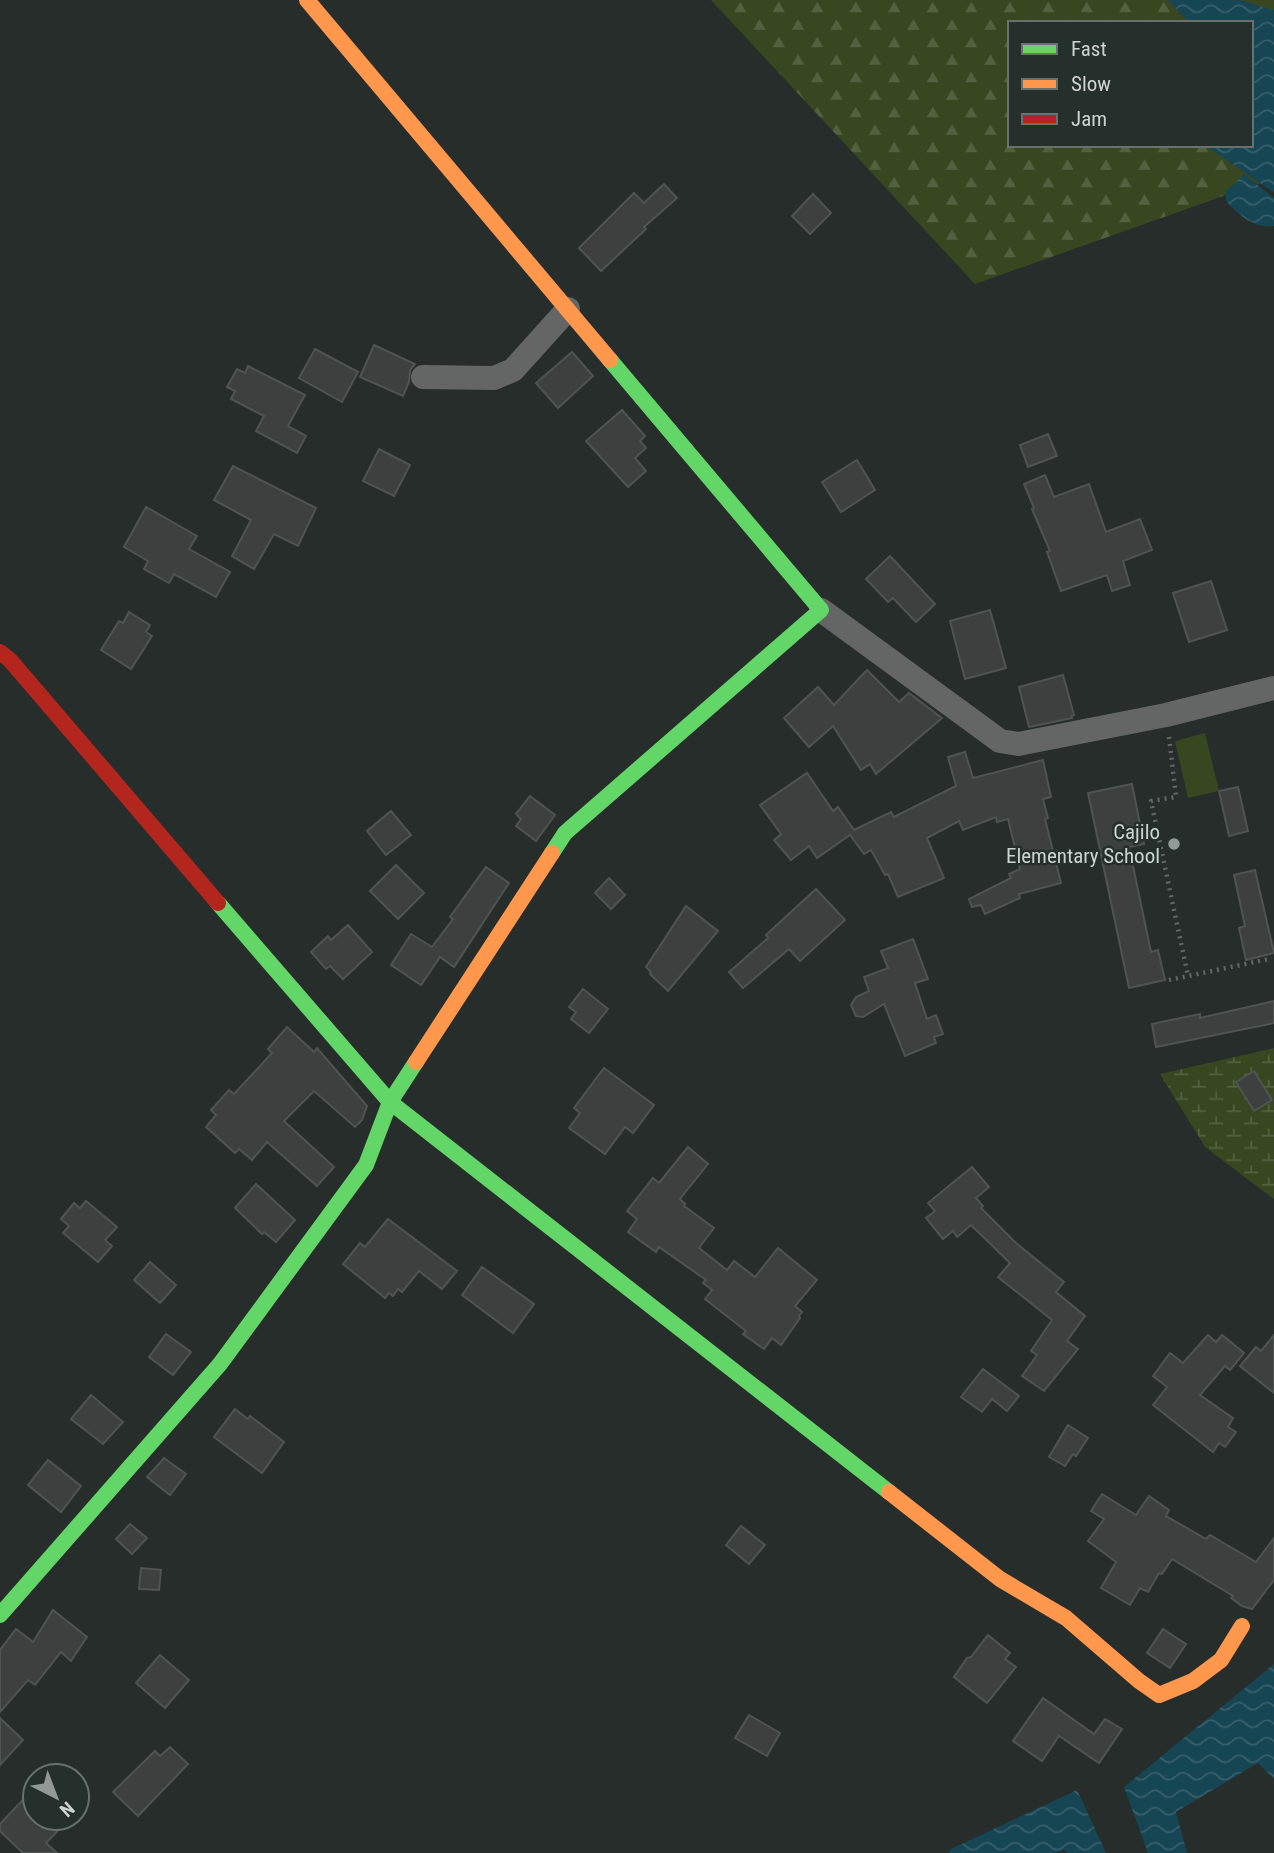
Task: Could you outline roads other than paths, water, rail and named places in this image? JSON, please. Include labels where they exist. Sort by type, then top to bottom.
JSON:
[{"type":"street","points":[[307,0],[821,610],[1000,740],[1018,744],[1166,715],[1274,688]]},
{"type":"street","points":[[423,377],[494,378],[513,370],[569,309]]},
{"type":"street","points":[[0,1615],[220,1364],[366,1165],[390,1102],[565,833],[821,610]]},
{"type":"street","points":[[0,652],[10,660],[390,1102],[1000,1579],[1066,1618],[1159,1695],[1193,1681],[1221,1660],[1242,1626]]},
{"type":"water","points":[[1168,0],[1240,0],[1274,10],[1274,193],[1208,147],[1253,147],[1253,21],[1187,21]]},
{"type":"water","points":[[1244,174],[1274,198],[1274,226],[1247,220],[1226,201],[1226,191]]},
{"type":"water","points":[[1274,1664],[1274,1779],[1258,1763],[1176,1812],[1187,1853],[1148,1853],[1124,1787]]},
{"type":"water","points":[[1077,1790],[1106,1853],[1067,1853],[1065,1850],[1054,1853],[949,1853],[951,1849]]},
{"type":"place","name":"Cajilo Elementary School","points":[[1174,844]]}]
